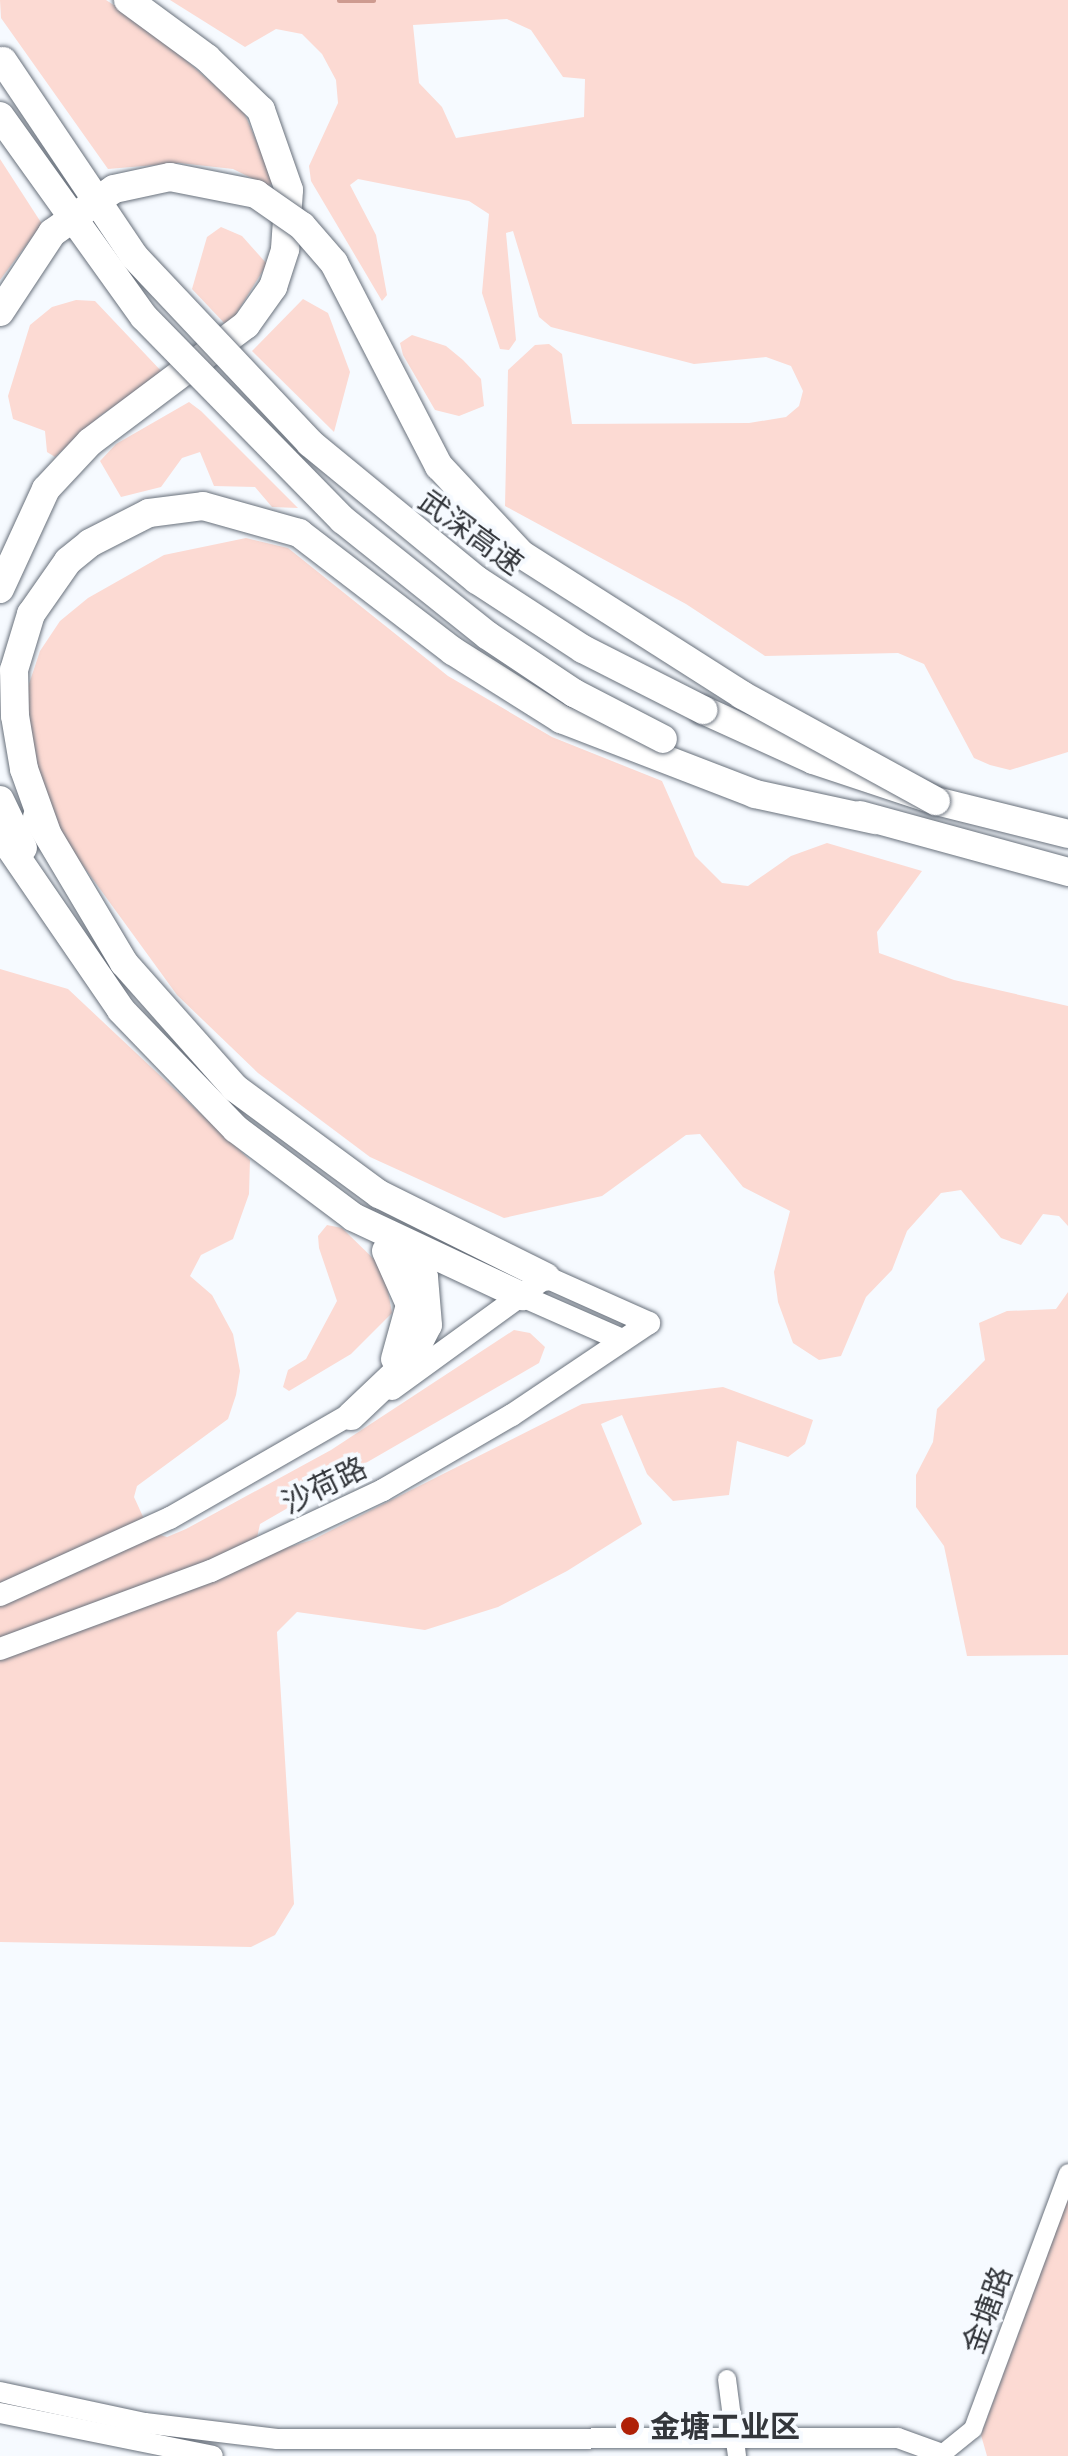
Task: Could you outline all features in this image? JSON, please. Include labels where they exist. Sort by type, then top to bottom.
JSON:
[{"type":"highway","points":[[0,588],[46,489],[90,442],[246,325],[273,287],[286,250],[289,190],[261,110],[207,58],[128,0]]},
{"type":"highway","name":"武深高速","points":[[2,58],[134,256],[310,443],[476,580],[583,648],[702,710],[813,760],[936,801],[1068,834]]},
{"type":"highway","points":[[0,116],[144,316],[343,520],[487,636],[574,693],[663,739],[725,768],[874,820]]},
{"type":"highway","points":[[0,312],[52,233],[114,189],[170,177],[256,194],[302,226],[334,263],[439,466],[520,554],[742,696],[936,801]]},
{"type":"highway","points":[[47,833],[24,770],[14,702],[14,670],[31,614],[68,561],[90,543],[149,514],[204,506],[300,533],[452,651],[592,733],[756,794],[874,820],[1068,872]]},
{"type":"highway","points":[[0,721],[47,833],[124,963],[235,1088],[379,1194],[546,1277]]},
{"type":"highway","points":[[0,800],[29,873]]},
{"type":"highway","points":[[0,833],[157,1052],[236,1128],[362,1222],[522,1296]]},
{"type":"highway","points":[[352,1416],[395,1359],[410,1304],[393,1260],[362,1222]]},
{"type":"main road","name":"沙荷路","points":[[0,1594],[170,1518],[352,1416],[546,1277],[648,1323],[512,1415],[382,1490],[211,1571],[0,1649]]},
{"type":"main road","points":[[522,1296],[622,1340]]},
{"type":"main road","points":[[0,2392],[145,2422],[277,2440],[736,2448],[898,2438],[937,2455]]},
{"type":"main road","points":[[0,2413],[213,2456]]},
{"type":"street","name":"金塘路","points":[[937,2455],[972,2428],[1068,2173]]},
{"type":"street","points":[[726,2379],[736,2448]]},
{"type":"shaded area","points":[[0,0],[106,0],[150,29],[243,110],[274,182],[268,186],[233,169],[179,163],[108,169],[1,18]]},
{"type":"shaded area","points":[[170,0],[1068,0],[1068,752],[1010,770],[990,765],[974,758],[924,664],[898,653],[765,656],[686,604],[505,506],[508,370],[535,345],[549,344],[562,354],[572,424],[749,423],[786,417],[799,406],[803,391],[791,366],[766,357],[694,364],[551,327],[539,317],[513,231],[506,233],[516,340],[509,350],[500,349],[482,293],[489,214],[469,201],[358,179],[350,185],[376,235],[387,295],[382,301],[311,181],[309,166],[338,103],[336,80],[322,54],[302,34],[276,29],[245,47]],"holes":[[[507,19],[531,30],[563,77],[585,79],[584,117],[456,138],[442,107],[419,83],[413,25]]]},
{"type":"shaded area","points":[[0,159],[42,224],[0,280]]},
{"type":"shaded area","points":[[221,227],[242,236],[267,264],[228,327],[192,289],[207,237]]},
{"type":"shaded area","points":[[303,299],[328,313],[350,372],[334,432],[252,351]]},
{"type":"shaded area","points":[[76,300],[95,301],[164,374],[101,415],[55,457],[47,452],[45,431],[13,419],[8,396],[30,325],[52,307]]},
{"type":"shaded area","points":[[412,335],[446,346],[463,360],[481,379],[484,406],[459,416],[435,410],[403,355],[400,343]]},
{"type":"shaded area","points":[[189,402],[298,508],[272,507],[255,487],[214,486],[200,452],[182,458],[161,487],[121,497],[100,461],[116,444]]},
{"type":"shaded area","points":[[246,538],[288,548],[448,676],[552,737],[662,781],[695,856],[722,883],[748,886],[791,856],[827,843],[922,871],[877,932],[879,953],[954,980],[1068,1006],[1068,1226],[1059,1216],[1043,1214],[1021,1245],[1001,1238],[961,1190],[941,1193],[907,1231],[892,1270],[866,1297],[841,1356],[819,1360],[793,1343],[778,1302],[774,1272],[790,1211],[743,1187],[700,1134],[686,1135],[602,1196],[504,1218],[370,1157],[258,1073],[177,995],[52,823],[33,752],[27,690],[40,651],[60,621],[88,598],[164,555]]},
{"type":"shaded area","points":[[0,969],[68,989],[250,1160],[249,1194],[233,1239],[201,1255],[190,1276],[212,1295],[233,1334],[240,1371],[236,1395],[228,1419],[137,1486],[134,1497],[150,1532],[167,1537],[186,1529],[331,1450],[514,1330],[530,1333],[545,1347],[539,1363],[260,1524],[256,1542],[272,1552],[312,1540],[582,1404],[723,1387],[813,1420],[805,1444],[788,1457],[737,1441],[729,1495],[673,1501],[647,1474],[622,1415],[601,1424],[642,1524],[567,1571],[498,1607],[425,1630],[297,1612],[277,1632],[294,1904],[275,1935],[251,1947],[0,1942]]},
{"type":"shaded area","points":[[327,1225],[342,1228],[384,1269],[392,1313],[351,1354],[289,1391],[283,1387],[288,1370],[306,1359],[337,1301],[319,1248],[318,1236]]},
{"type":"shaded area","points":[[1068,1292],[1068,1655],[967,1656],[944,1546],[916,1507],[916,1475],[933,1442],[937,1409],[985,1360],[979,1323],[1007,1311],[1056,1309]]},
{"type":"shaded area","points":[[1068,2198],[1068,2456],[987,2456],[981,2435]]},
{"type":"waterway","points":[[339,0],[373,0]]},
{"type":"place","name":"金塘工业区","points":[[630,2426]]}]
